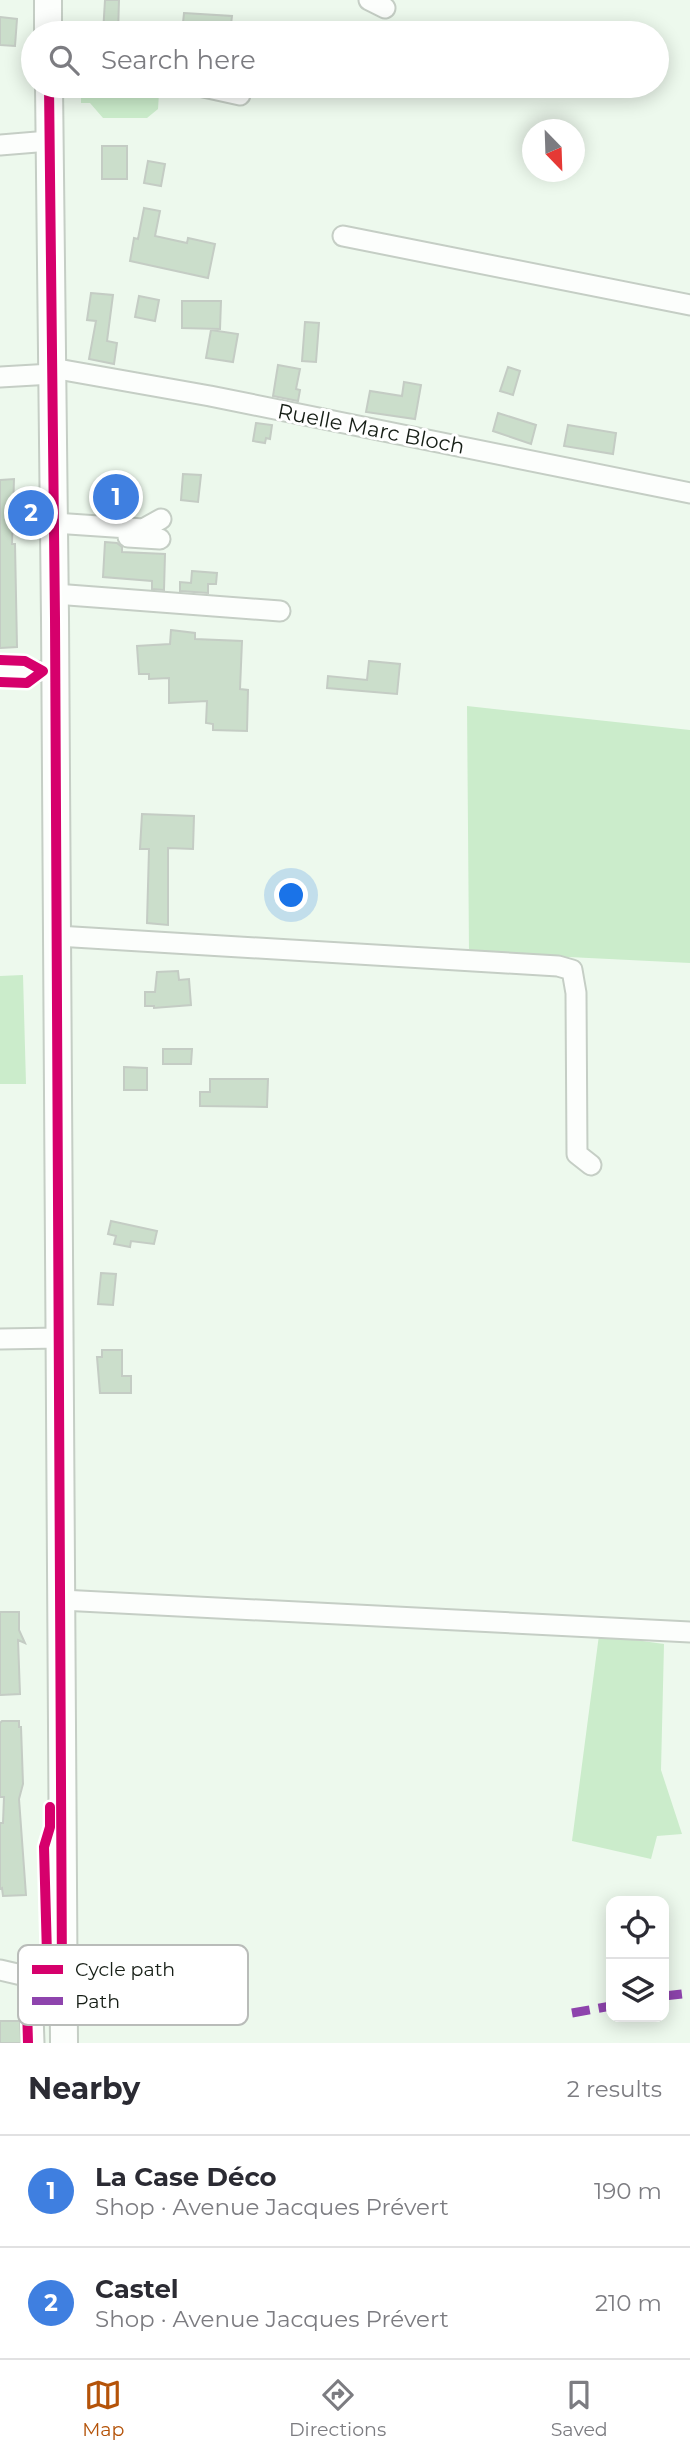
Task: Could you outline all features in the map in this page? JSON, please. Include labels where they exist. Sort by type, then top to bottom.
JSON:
[{"type":"main road","points":[[48,0],[48,21]]},
{"type":"main road","points":[[49,98],[55,594],[63,1945]]},
{"type":"main road","points":[[64,2025],[65,2043]]},
{"type":"street","points":[[0,145],[49,141]]},
{"type":"street","points":[[343,236],[690,305]]},
{"type":"street","name":"Ruelle Marc Bloch","points":[[0,377],[52,371],[210,396],[690,493]]},
{"type":"street","points":[[54,529],[143,529],[161,519]]},
{"type":"street","points":[[54,529],[160,540]]},
{"type":"street","points":[[55,594],[280,611]]},
{"type":"street","points":[[0,670],[55,672]]},
{"type":"street","points":[[57,936],[558,965],[572,970],[576,993],[577,1154],[591,1165]]},
{"type":"street","points":[[0,1339],[60,1338]]},
{"type":"street","points":[[61,1600],[690,1632]]},
{"type":"street","points":[[0,1970],[18,1974]]},
{"type":"street","points":[[34,2025],[34,2043]]},
{"type":"green space","points":[[81,98],[159,98],[158,109],[147,118],[103,118],[90,103],[81,103]]},
{"type":"green space","points":[[467,706],[690,730],[690,963],[469,952]]},
{"type":"green space","points":[[23,975],[26,1084],[0,1084],[0,976]]},
{"type":"green space","points":[[599,1635],[664,1644],[661,1770],[682,1834],[657,1836],[651,1859],[572,1841]]},
{"type":"building","points":[[105,0],[119,0],[118,21],[104,21]]},
{"type":"building","points":[[184,13],[232,16],[231,21],[183,21]]},
{"type":"building","points":[[0,17],[17,19],[15,46],[0,45]]},
{"type":"building","points":[[102,146],[127,146],[127,179],[102,179]]},
{"type":"building","points":[[148,161],[165,164],[161,186],[144,183]]},
{"type":"building","points":[[144,208],[160,211],[155,236],[187,243],[188,238],[215,244],[208,278],[130,261],[134,238],[138,239]]},
{"type":"building","points":[[91,293],[113,295],[107,341],[117,343],[114,364],[89,359],[96,321],[87,320]]},
{"type":"building","points":[[139,296],[159,300],[155,321],[135,317]]},
{"type":"building","points":[[182,301],[221,301],[220,329],[182,328]]},
{"type":"building","points":[[305,322],[319,323],[316,362],[302,361]]},
{"type":"building","points":[[211,330],[238,334],[233,362],[206,358]]},
{"type":"building","points":[[278,365],[300,369],[296,389],[300,390],[298,401],[273,396]]},
{"type":"building","points":[[508,367],[520,371],[513,395],[500,391]]},
{"type":"building","points":[[404,382],[421,385],[415,419],[366,412],[370,391],[402,396]]},
{"type":"building","points":[[498,413],[536,425],[531,444],[493,431]]},
{"type":"building","points":[[256,423],[272,425],[270,439],[266,438],[265,443],[253,441]]},
{"type":"building","points":[[568,425],[616,433],[613,454],[564,446]]},
{"type":"building","points":[[183,474],[201,475],[198,502],[181,500]]},
{"type":"building","points":[[14,479],[12,544],[15,544],[17,647],[0,648],[0,480]]},
{"type":"building","points":[[103,489],[131,491],[129,514],[101,512]]},
{"type":"building","points":[[105,542],[117,543],[122,547],[122,552],[165,554],[164,590],[152,589],[152,581],[103,577]]},
{"type":"building","points":[[192,571],[217,573],[216,584],[208,584],[208,593],[180,591],[180,582],[191,583]]},
{"type":"building","points":[[171,630],[195,633],[195,639],[242,641],[240,689],[248,690],[247,731],[213,730],[213,724],[206,723],[207,701],[169,703],[169,678],[149,679],[149,674],[139,674],[137,646],[170,644]]},
{"type":"building","points":[[369,661],[400,664],[397,694],[327,688],[328,676],[367,680]]},
{"type":"building","points":[[142,814],[194,816],[193,849],[168,848],[168,925],[147,923],[149,849],[140,849]]},
{"type":"building","points":[[178,971],[179,980],[189,979],[191,1005],[154,1008],[145,1006],[145,992],[155,992],[157,972]]},
{"type":"building","points":[[163,1049],[192,1049],[191,1064],[163,1064]]},
{"type":"building","points":[[124,1067],[147,1068],[147,1090],[124,1090]]},
{"type":"building","points":[[210,1079],[268,1079],[267,1107],[200,1106],[200,1092],[210,1092]]},
{"type":"building","points":[[111,1221],[157,1231],[154,1244],[131,1241],[130,1247],[114,1244],[116,1236],[108,1234]]},
{"type":"building","points":[[101,1273],[116,1274],[113,1305],[98,1304]]},
{"type":"building","points":[[102,1350],[122,1350],[122,1376],[131,1376],[131,1393],[100,1393],[97,1357],[102,1357]]},
{"type":"building","points":[[0,1612],[19,1612],[19,1630],[25,1643],[18,1640],[20,1694],[0,1695]]},
{"type":"building","points":[[2,1721],[19,1721],[21,1727],[23,1784],[19,1799],[26,1895],[3,1896],[2,1888],[0,1889],[0,1823],[3,1823],[4,1797],[0,1797]]},
{"type":"building","points":[[0,2021],[18,2021],[21,2043],[0,2043]]},
{"type":"marked path","points":[[669,1995],[690,1993]]},
{"type":"marked path","points":[[572,2013],[606,2007]]},
{"type":"cycle path","points":[[49,98],[55,618],[62,1945]]},
{"type":"cycle path","points":[[0,660],[25,661],[43,671],[27,683],[0,682]]},
{"type":"cycle path","points":[[47,1945],[44,1847],[50,1827],[50,1807]]},
{"type":"cycle path","points":[[28,2025],[28,2043]]},
{"type":"place","name":"La Case Déco","points":[[116,497]]},
{"type":"place","name":"Castel","points":[[31,513]]}]
